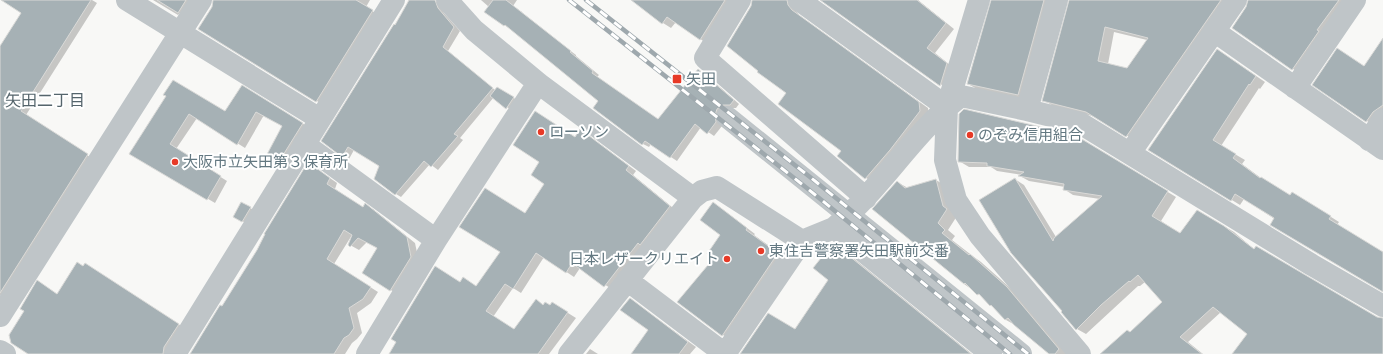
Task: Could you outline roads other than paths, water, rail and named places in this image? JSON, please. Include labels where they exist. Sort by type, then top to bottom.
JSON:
[{"type":"street","points":[[127,0],[320,119]]},
{"type":"street","points":[[0,316],[201,0]]},
{"type":"street","points":[[175,354],[394,0]]},
{"type":"street","points":[[447,0],[474,30],[538,83],[692,198]]},
{"type":"street","points":[[740,0],[705,58],[866,198]]},
{"type":"street","points":[[799,0],[947,107]]},
{"type":"street","points":[[979,0],[947,107],[945,160],[956,200],[980,236],[1080,354]]},
{"type":"street","points":[[1027,110],[1057,0]]},
{"type":"street","points":[[1130,153],[1236,0]]},
{"type":"street","points":[[1294,88],[1355,0]]},
{"type":"street","points":[[1214,31],[1376,144],[1383,119]]},
{"type":"street","points":[[367,354],[436,240],[538,83]]},
{"type":"street","points":[[627,280],[725,354],[802,241],[841,221],[866,198],[925,128],[961,96],[1080,123],[1312,265],[1383,306]]},
{"type":"street","points":[[727,117],[841,221],[991,354]]},
{"type":"street","points":[[304,144],[436,240]]},
{"type":"street","points":[[569,354],[692,198],[702,191],[717,187],[802,241]]},
{"type":"street","points":[[841,221],[1021,354]]},
{"type":"street","points":[[0,351],[5,354]]},
{"type":"railway","points":[[569,0],[808,189],[1010,354]]},
{"type":"railway","points":[[586,0],[815,181],[1028,354]]},
{"type":"place","name":"矢田","points":[[677,79]]},
{"type":"place","name":"ローソン","points":[[541,132]]},
{"type":"place","name":"のぞみ信用組合","points":[[970,135]]},
{"type":"place","name":"大阪市立矢田第３保育所","points":[[175,162]]},
{"type":"place","name":"東住吉警察署矢田駅前交番","points":[[761,251]]},
{"type":"place","name":"日本レザークリエイト","points":[[727,259]]},
{"type":"district","name":"矢田二丁目","points":[[45,100]]}]
